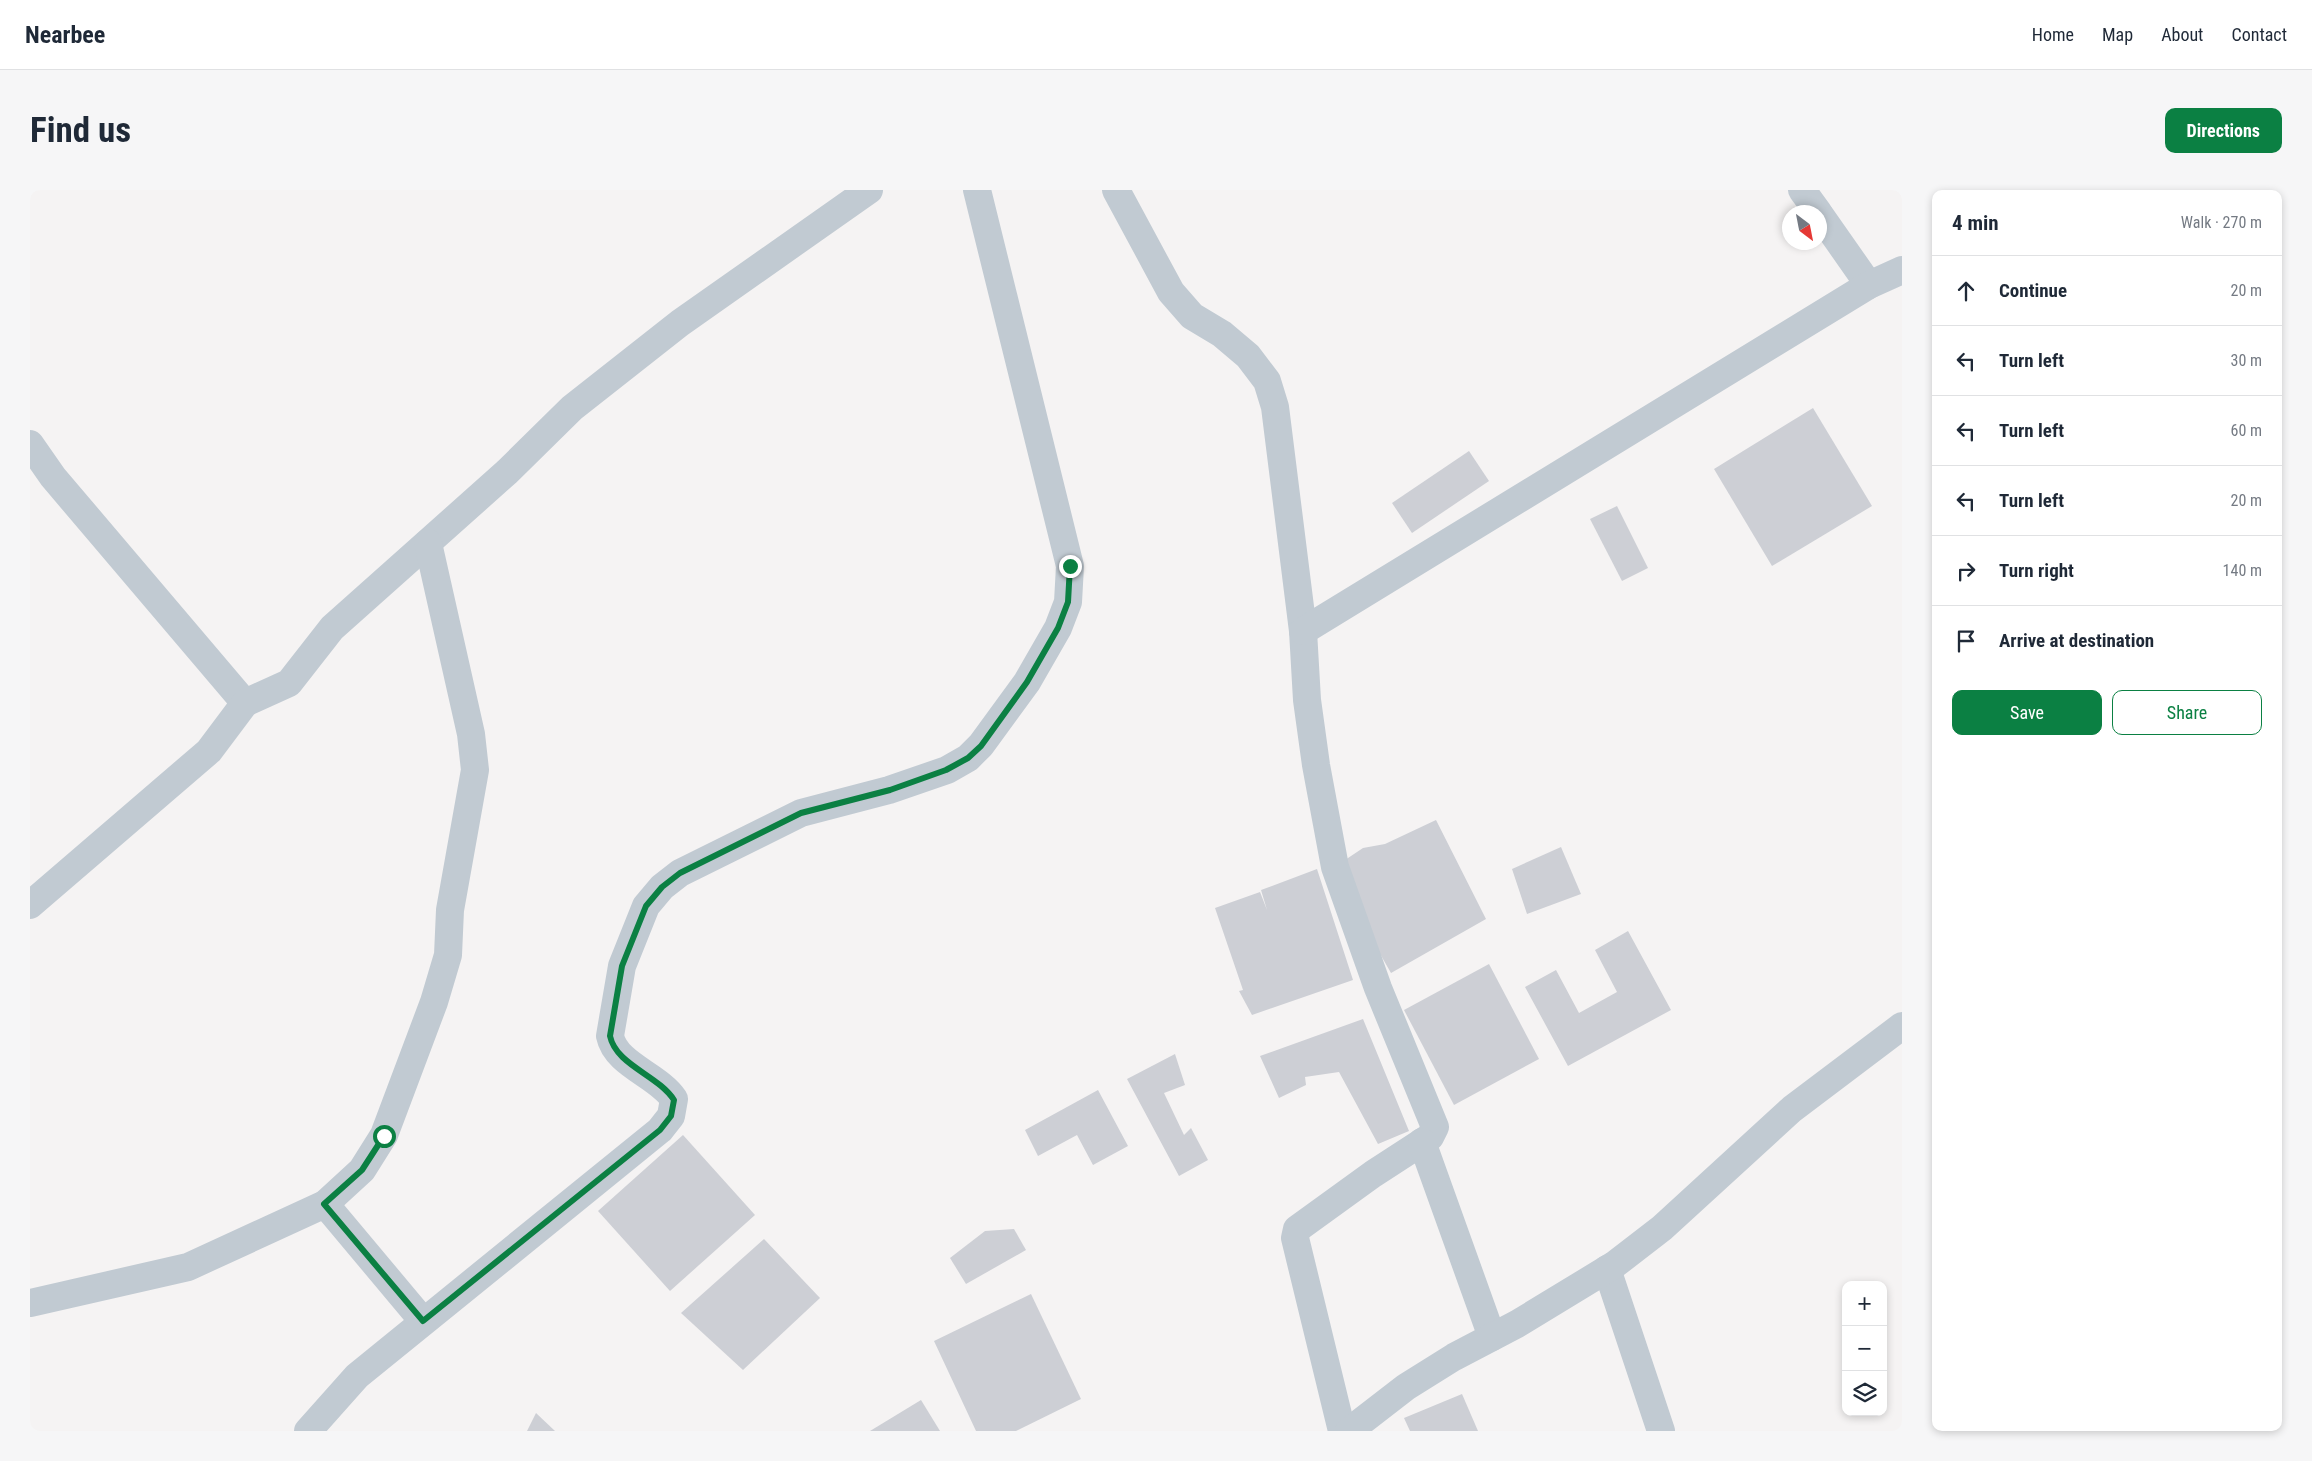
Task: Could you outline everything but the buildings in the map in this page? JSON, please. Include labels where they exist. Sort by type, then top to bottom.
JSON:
[{"type":"street","points":[[30,905],[209,751],[246,703],[289,683],[332,628],[507,472],[572,408],[680,323],[869,190]]},
{"type":"street","points":[[308,1431],[357,1376],[660,1130],[671,1116],[674,1100],[667,1089],[621,1056],[612,1044],[610,1036],[622,966],[646,906],[662,887],[680,873],[801,813],[890,790],[946,770],[968,758],[981,746],[1027,682],[1058,628],[1068,602],[1070,566],[977,190]]},
{"type":"street","points":[[1116,190],[1171,292],[1192,316],[1222,334],[1248,356],[1267,381],[1275,407],[1303,631],[1307,700],[1316,765],[1335,867],[1378,988],[1434,1126],[1434,1133],[1297,1229],[1295,1238],[1342,1431]]},
{"type":"street","points":[[1802,190],[1813,205]]},
{"type":"street","points":[[1303,631],[1891,281],[1827,221]]},
{"type":"street","points":[[30,444],[53,477],[246,703]]},
{"type":"street","points":[[30,1303],[188,1267],[324,1204],[362,1170],[384,1136],[434,1002],[448,955],[450,910],[475,770],[472,734],[428,543]]},
{"type":"street","points":[[1349,1431],[1406,1387],[1454,1357],[1492,1337],[1607,1269],[1662,1228],[1792,1109],[1902,1026]]},
{"type":"street","points":[[1422,1142],[1492,1337]]},
{"type":"street","points":[[324,1204],[423,1321]]},
{"type":"street","points":[[1607,1269],[1661,1431]]},
{"type":"route","points":[[384,1136],[362,1170],[324,1204],[423,1321],[660,1130],[671,1116],[674,1100],[667,1089],[621,1056],[612,1044],[610,1036],[622,966],[646,906],[662,887],[680,873],[801,813],[890,790],[946,770],[968,758],[981,746],[1027,682],[1058,628],[1068,602],[1070,566]]}]
